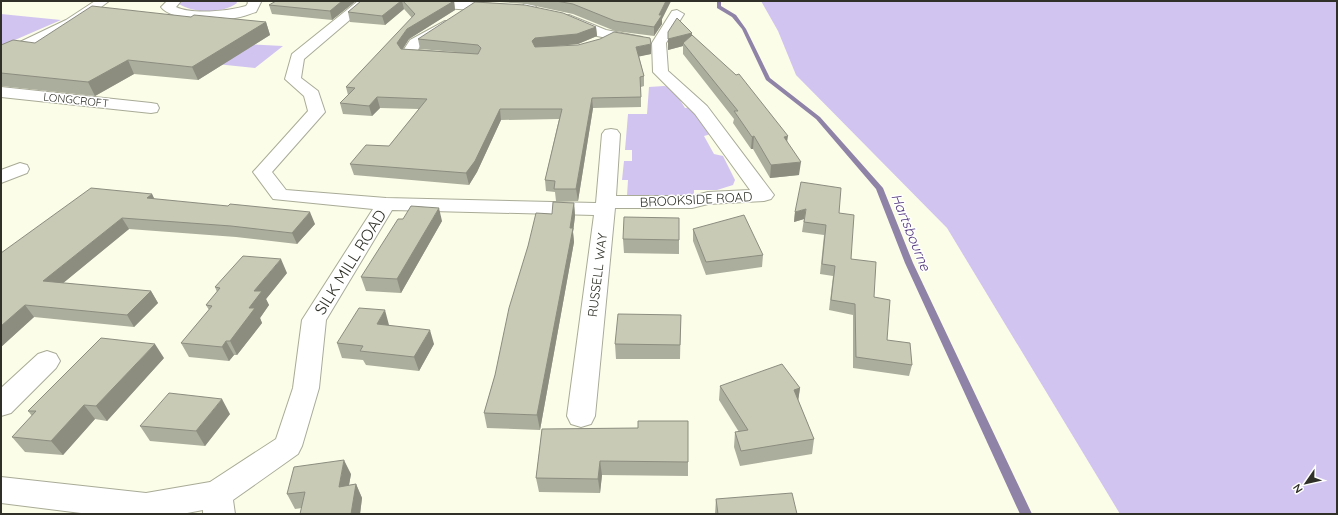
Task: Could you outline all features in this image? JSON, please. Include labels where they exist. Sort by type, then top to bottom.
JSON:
[{"type":"street","points":[[1,56],[71,23],[103,1]]},
{"type":"street","points":[[175,1],[167,7],[178,14],[213,15],[234,14],[252,9],[255,2],[253,1]]},
{"type":"street","name":"SILK MILL ROAD","points":[[366,1],[297,57],[293,79],[312,94],[316,112],[262,172],[280,195],[386,204],[605,206]]},
{"type":"street","points":[[403,1],[538,9],[568,18],[612,36],[659,43],[676,14]]},
{"type":"street","points":[[446,56],[408,54],[415,43],[473,6]]},
{"type":"street","points":[[594,46],[612,36]]},
{"type":"street","name":"BROOKSIDE ROAD","points":[[605,206],[692,202],[708,198],[764,195],[701,110],[661,72],[659,43]]},
{"type":"street","name":"LONGCROFT","points":[[1,92],[151,108]]},
{"type":"street","name":"RUSSELL WAY","points":[[581,416],[612,134]]},
{"type":"street","points":[[1,177],[20,169]]},
{"type":"street","name":"SILK MILL ROAD","points":[[1,490],[146,507],[218,504],[288,446],[306,388],[314,320],[386,204]]},
{"type":"street","points":[[1,405],[47,361]]},
{"type":"shaded area","points":[[183,1],[236,1],[237,3],[231,7],[217,11],[201,11],[193,10],[179,4]]},
{"type":"shaded area","points":[[761,1],[1337,1],[1337,514],[1120,514],[947,228],[796,75],[778,31]]},
{"type":"shaded area","points":[[1,14],[61,20],[1,46]]},
{"type":"shaded area","points":[[116,37],[283,46],[255,68],[51,47]]},
{"type":"shaded area","points":[[649,87],[670,87],[684,98],[680,100],[685,108],[693,107],[711,134],[704,136],[714,154],[723,156],[735,180],[733,185],[717,190],[694,190],[694,197],[627,196],[628,180],[622,180],[624,161],[632,161],[632,150],[625,150],[628,114],[647,114]]},
{"type":"building","points":[[276,1],[342,1],[330,11],[269,5]]},
{"type":"building","points":[[361,1],[401,1],[382,16],[348,12]]},
{"type":"building","points":[[403,1],[454,1],[407,29],[397,43],[401,49],[478,54],[481,48],[478,45],[418,39],[475,2],[525,5],[563,13],[596,27],[577,34],[535,38],[532,41],[535,47],[578,45],[600,39],[614,32],[650,38],[651,44],[636,47],[644,76],[640,77],[641,97],[592,98],[576,189],[554,189],[555,181],[545,180],[562,109],[500,109],[475,161],[466,173],[350,164],[366,145],[389,146],[427,99],[377,97],[369,106],[340,103],[355,88],[346,87],[415,14]]},
{"type":"building","points":[[556,1],[666,1],[659,15],[662,15],[654,27],[615,21],[573,4]]},
{"type":"building","points":[[92,6],[191,17],[194,15],[266,22],[192,67],[128,60],[88,82],[1,73],[1,45],[13,40],[35,43]]},
{"type":"building","points":[[677,18],[692,33],[668,39],[668,32]]},
{"type":"building","points":[[692,35],[736,75],[739,74],[788,136],[784,137],[801,162],[771,165],[754,136],[752,137],[734,111],[738,111],[683,43]]},
{"type":"building","points":[[801,182],[841,188],[839,213],[854,215],[851,259],[876,262],[874,297],[890,300],[887,340],[910,343],[912,365],[856,357],[855,304],[831,300],[835,266],[822,264],[826,225],[804,222],[806,209],[795,212]]},
{"type":"building","points":[[91,188],[152,194],[147,198],[310,212],[292,233],[231,226],[122,218],[43,281],[151,291],[127,315],[25,305],[1,326],[1,253]]},
{"type":"building","points":[[553,202],[574,203],[570,228],[573,228],[537,415],[484,413],[495,375],[509,308],[528,246],[536,213],[552,214]]},
{"type":"building","points":[[411,206],[439,208],[397,279],[361,277],[398,219],[403,219]]},
{"type":"building","points":[[744,215],[763,255],[706,262],[693,229]]},
{"type":"building","points":[[624,217],[679,218],[679,240],[623,239]]},
{"type":"building","points":[[243,256],[281,259],[254,291],[262,291],[249,308],[255,308],[230,341],[226,341],[222,347],[181,343],[212,306],[206,305],[220,288],[215,287]]},
{"type":"building","points":[[359,308],[385,310],[377,324],[430,330],[414,357],[360,351],[363,346],[337,343]]},
{"type":"building","points":[[618,314],[681,315],[680,345],[615,344]]},
{"type":"building","points":[[101,338],[155,344],[96,406],[84,405],[51,441],[12,437],[36,411],[28,411]]},
{"type":"building","points":[[782,364],[800,388],[794,390],[814,439],[741,451],[735,432],[748,430],[720,386]]},
{"type":"building","points":[[169,393],[222,399],[196,431],[140,426]]},
{"type":"building","points":[[638,421],[688,421],[688,462],[600,461],[598,479],[536,478],[542,429],[638,428]]},
{"type":"building","points":[[344,460],[339,487],[356,484],[351,514],[300,514],[305,492],[287,494],[294,467]]},
{"type":"building","points":[[792,493],[797,514],[718,514],[716,499]]},
{"type":"waterway","name":"Hartsbourne","points":[[719,1],[719,7],[734,16],[744,29],[768,79],[818,118],[879,188],[909,263],[1026,514]]}]
